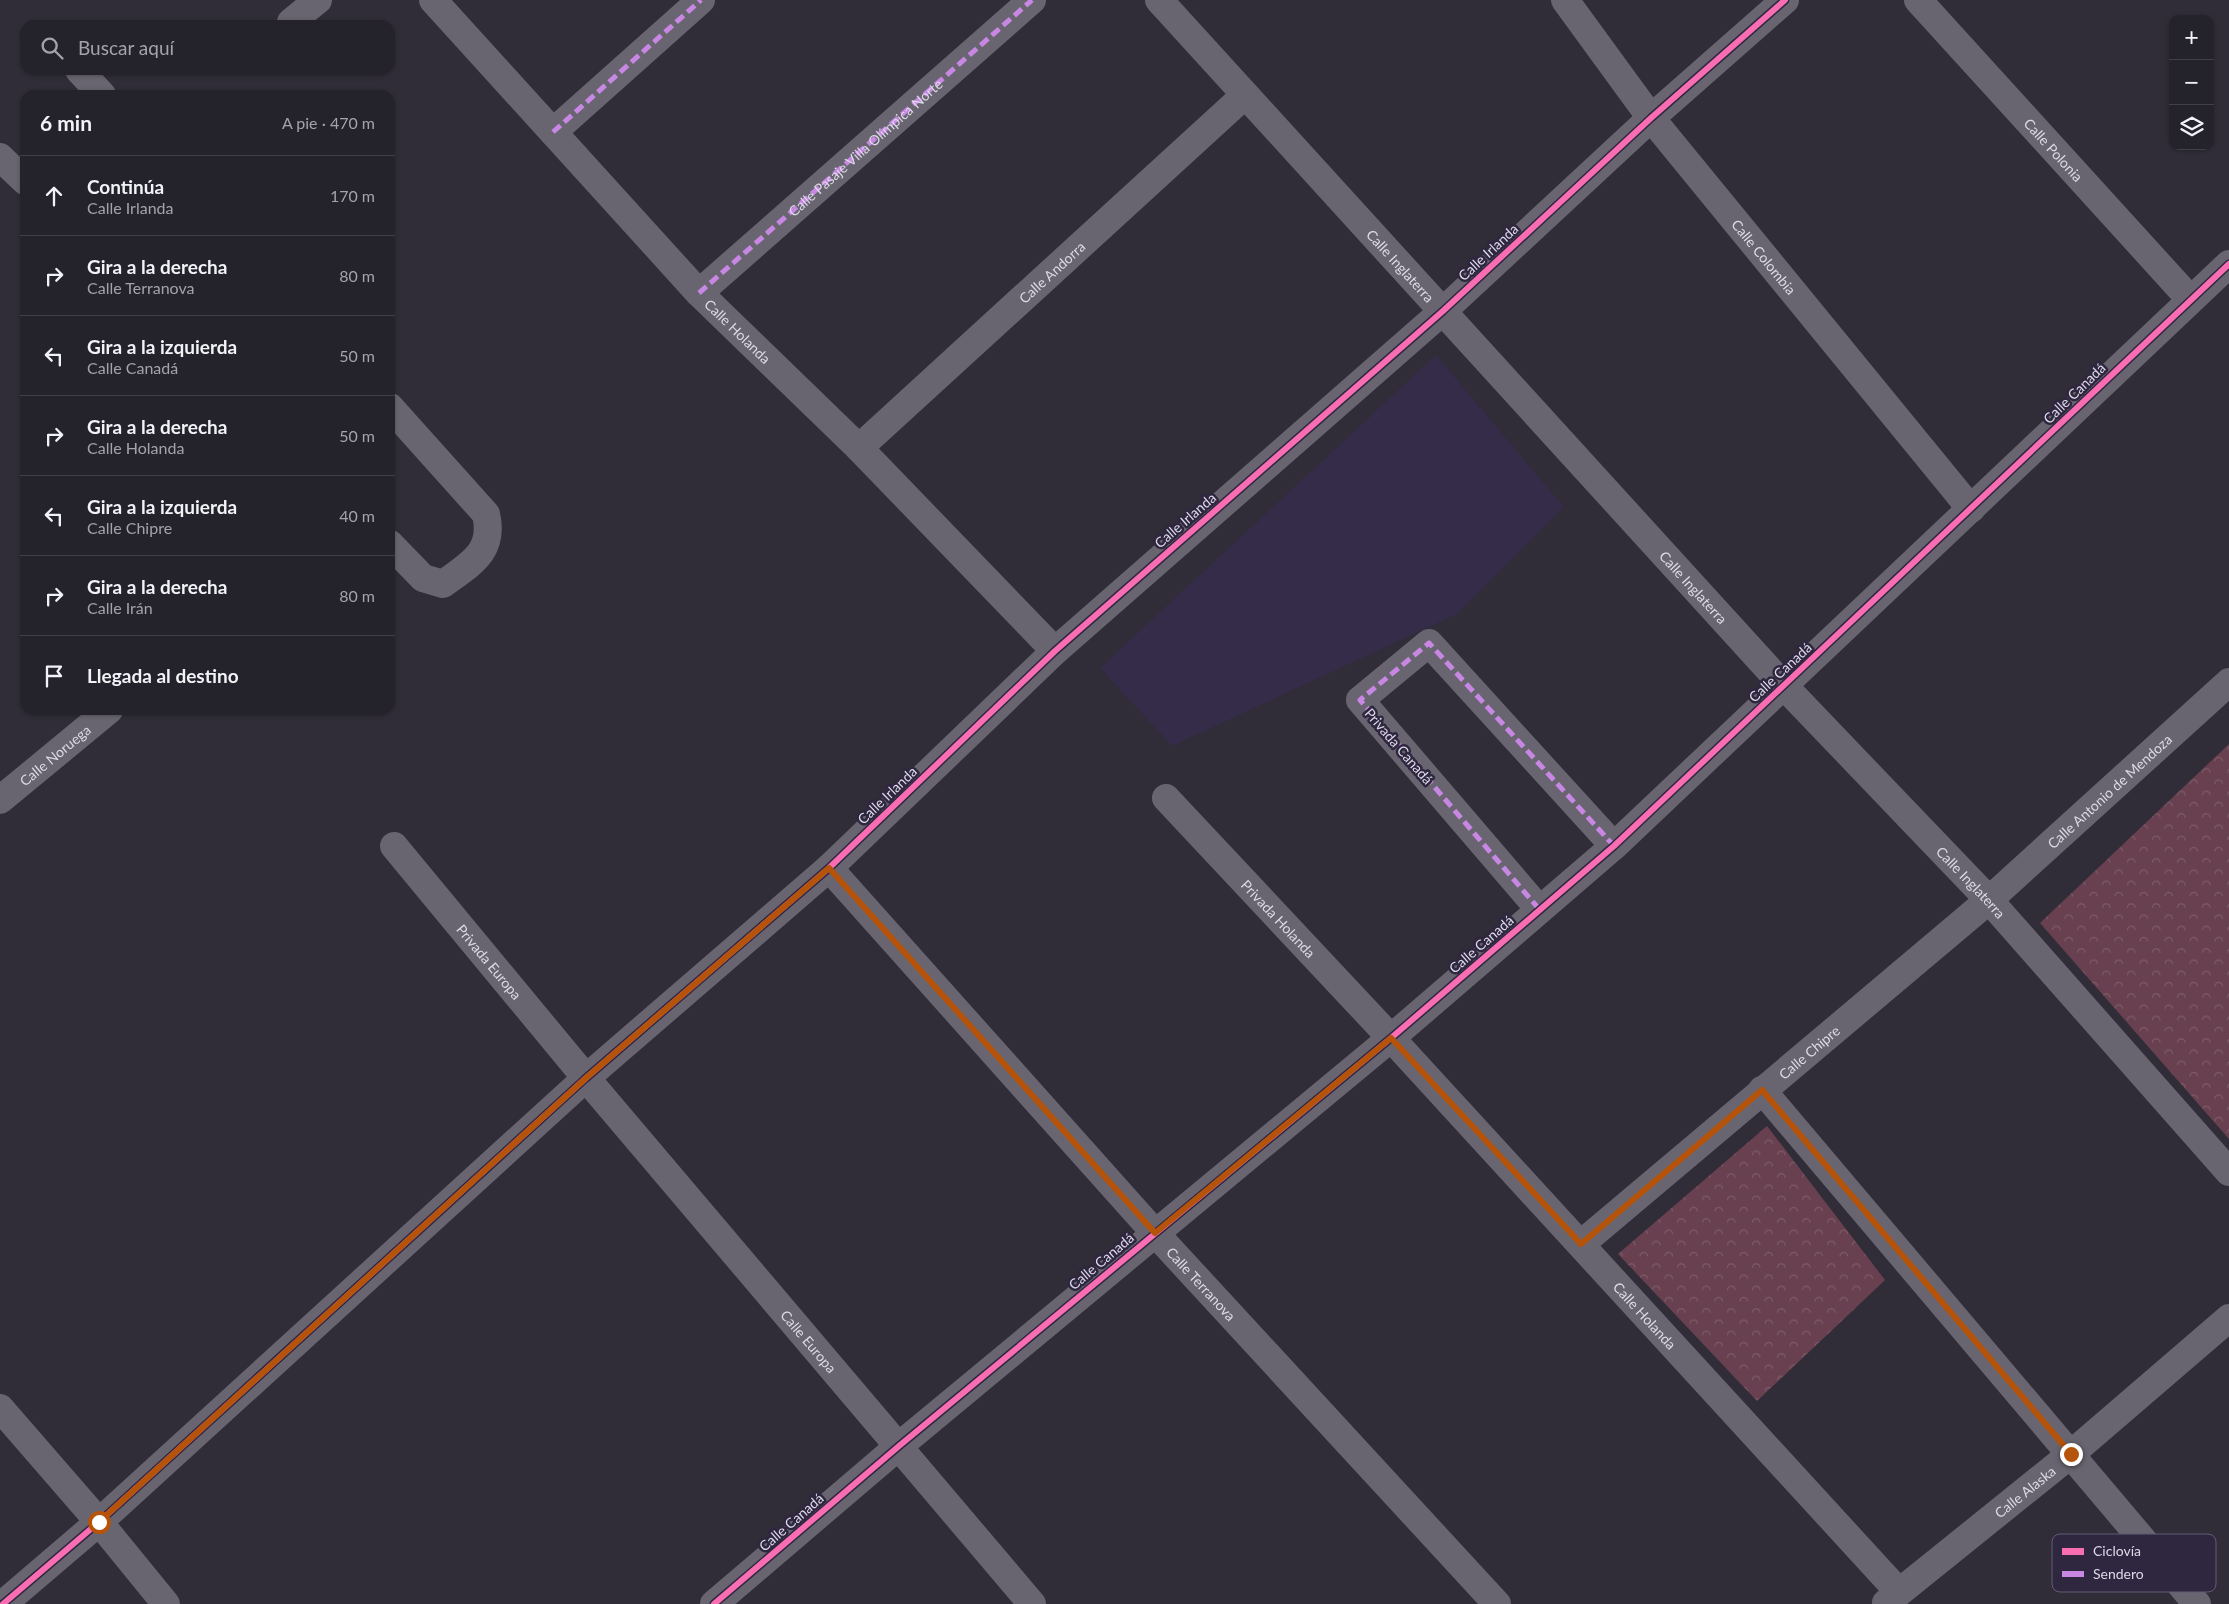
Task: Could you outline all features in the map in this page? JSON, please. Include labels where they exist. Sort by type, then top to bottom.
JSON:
[{"type":"street","points":[[293,20],[318,0]]},
{"type":"street","name":"Calle Holanda","points":[[433,0],[699,293],[859,448],[1055,651]]},
{"type":"street","points":[[553,132],[701,0]]},
{"type":"street","name":"Calle Pasaje Villa Olímpica Norte","points":[[699,293],[1032,0]]},
{"type":"street","name":"Calle Inglaterra","points":[[1159,0],[1784,686],[1989,900],[2229,1172]]},
{"type":"street","name":"Calle Colombia","points":[[1565,0],[1651,118],[1971,508]]},
{"type":"street","name":"Calle Irlanda","points":[[3,1604],[99,1522],[586,1078],[829,868],[1055,651],[1443,311],[1651,118],[1784,0]]},
{"type":"street","name":"Calle Polonia","points":[[1918,0],[2190,299]]},
{"type":"street","points":[[84,75],[97,90]]},
{"type":"street","name":"Calle Andorra","points":[[859,448],[1245,95]]},
{"type":"street","points":[[0,157],[20,176]]},
{"type":"street","name":"Calle Canadá","points":[[714,1604],[899,1446],[1391,1038],[1614,846],[2229,264]]},
{"type":"street","points":[[395,413],[486,514],[489,536],[485,548],[467,567],[443,584],[423,578],[395,549]]},
{"type":"street","name":"Privada Canadá","points":[[1539,909],[1360,700],[1428,643],[1614,846]]},
{"type":"street","name":"Calle Antonio de Mendoza","points":[[1989,900],[2229,682]]},
{"type":"street","name":"Calle Noruega","points":[[0,800],[103,715]]},
{"type":"street","name":"Privada Holanda","points":[[1166,798],[1391,1038]]},
{"type":"street","name":"Privada Europa","points":[[394,846],[586,1078]]},
{"type":"street","name":"Calle Terranova","points":[[829,868],[1155,1233],[1498,1604]]},
{"type":"street","name":"Calle Chipre","points":[[1581,1244],[1989,900]]},
{"type":"street","name":"Calle Holanda","points":[[1391,1038],[1581,1244],[1892,1598]]},
{"type":"street","name":"Calle Europa","points":[[586,1078],[1032,1604]]},
{"type":"street","points":[[1762,1090],[2138,1534]]},
{"type":"street","name":"Calle Alaska","points":[[1892,1598],[2071,1454],[2229,1318]]},
{"type":"street","points":[[0,1408],[99,1522],[166,1604]]},
{"type":"street","points":[[2187,1592],[2197,1604]]},
{"type":"shaded area","points":[[1436,355],[1564,507],[1457,614],[1172,746],[1100,668]]},
{"type":"green space","points":[[2229,744],[2229,1139],[2040,923]]},
{"type":"green space","points":[[1767,1126],[1885,1280],[1757,1401],[1618,1254]]},
{"type":"marked path","points":[[553,132],[701,0]]},
{"type":"marked path","points":[[699,293],[1032,0]]},
{"type":"marked path","points":[[1539,909],[1360,700],[1429,643],[1614,846]]},
{"type":"cycle path","points":[[3,1604],[99,1522],[586,1078],[829,868],[1055,651],[1443,311],[1651,118],[1785,0]]},
{"type":"cycle path","points":[[714,1604],[899,1446],[1391,1038],[1614,846],[2229,264]]},
{"type":"route","points":[[99,1522],[586,1078],[829,868],[1155,1233],[1391,1038],[1581,1244],[1762,1090],[2071,1454]]}]
